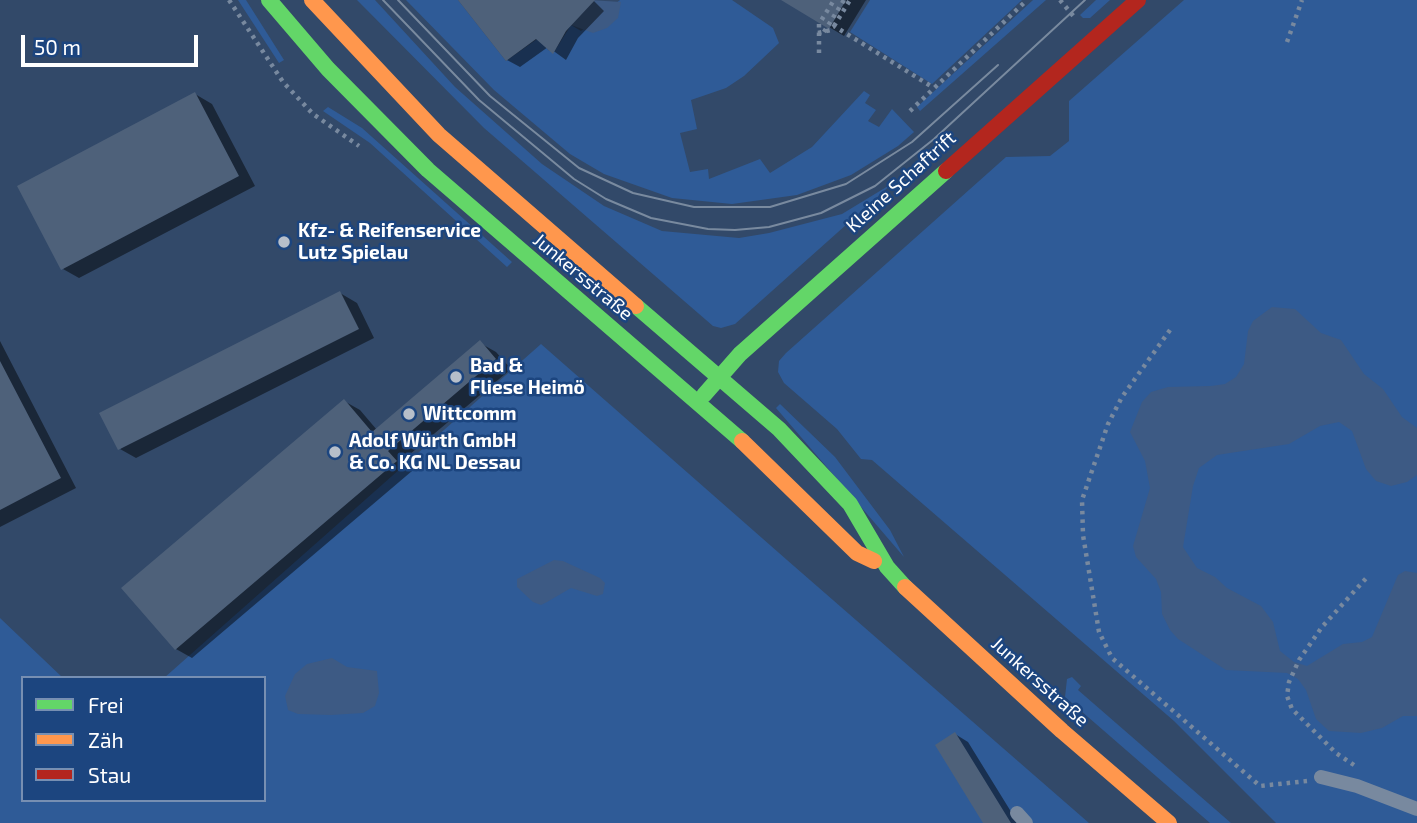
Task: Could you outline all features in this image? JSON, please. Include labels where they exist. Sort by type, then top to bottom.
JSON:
[{"type":"main road","name":"Junkersstraße","points":[[269,0],[336,77],[428,170],[790,483],[857,553],[887,567]]},
{"type":"main road","name":"Junkersstraße","points":[[312,0],[439,135],[774,423],[827,478],[856,513],[887,567],[1062,731],[1169,823]]},
{"type":"main road","name":"Kleine Schaftrift","points":[[698,402],[740,354],[1138,0]]},
{"type":"lane","points":[[1321,777],[1357,786],[1417,809]]},
{"type":"path","points":[[819,53],[819,24],[834,0]]},
{"type":"path","points":[[821,33],[844,0]]},
{"type":"path","points":[[821,33],[834,26],[849,0]]},
{"type":"path","points":[[910,111],[1027,0]]},
{"type":"path","points":[[1287,42],[1302,0]]},
{"type":"path","points":[[834,26],[934,89]]},
{"type":"path","points":[[1170,330],[1122,397],[1108,424],[1082,500],[1083,535],[1099,632],[1112,658],[1260,786],[1295,785],[1321,777]]},
{"type":"path","points":[[1362,770],[1336,753],[1292,709],[1287,696],[1289,682],[1299,660],[1322,627],[1369,575]]},
{"type":"shaded area","points":[[238,0],[246,0],[284,60],[279,63]]},
{"type":"shaded area","points":[[357,0],[375,0],[455,87],[542,164],[604,206],[662,231],[739,238],[769,233],[842,214],[893,183],[735,324],[721,328],[713,326],[484,128]]},
{"type":"shaded area","points":[[406,0],[458,0],[506,61],[540,37],[548,50],[554,52],[571,25],[581,31],[620,0],[732,0],[773,28],[779,43],[744,76],[726,88],[691,100],[697,129],[680,133],[690,172],[708,169],[709,179],[760,159],[770,173],[812,147],[864,91],[870,95],[865,103],[876,110],[868,121],[879,127],[892,109],[914,132],[898,146],[851,175],[797,195],[732,204],[672,198],[604,174],[570,154],[494,90]]},
{"type":"shaded area","points":[[590,0],[621,2],[618,18],[607,28],[593,33],[571,25],[592,3]]},
{"type":"shaded area","points":[[870,0],[1022,0],[932,84],[850,32]]},
{"type":"shaded area","points":[[1033,0],[1046,0],[920,111],[917,107]]},
{"type":"shaded area","points":[[1096,0],[1110,0],[1090,18],[1083,18],[1080,15]]},
{"type":"shaded area","points":[[1184,0],[1417,0],[1417,823],[1276,823],[1174,721],[872,460],[861,459],[837,429],[784,383],[778,372],[779,361],[786,353],[1006,157],[1050,156],[1069,141],[1069,101]]},
{"type":"shaded area","points":[[328,107],[362,128],[512,262],[507,267],[370,143],[323,111]]},
{"type":"shaded area","points":[[1272,307],[1295,309],[1321,333],[1341,340],[1364,374],[1383,389],[1402,417],[1417,428],[1417,475],[1407,482],[1391,486],[1376,481],[1366,469],[1352,431],[1339,422],[1320,426],[1289,444],[1217,455],[1199,468],[1193,486],[1183,547],[1197,568],[1261,606],[1273,622],[1280,651],[1294,662],[1307,666],[1343,644],[1362,642],[1372,637],[1398,575],[1405,571],[1417,573],[1417,716],[1403,716],[1382,728],[1361,733],[1329,731],[1316,719],[1306,690],[1298,679],[1287,673],[1226,670],[1178,639],[1162,614],[1161,592],[1156,579],[1136,557],[1133,546],[1150,488],[1145,461],[1130,432],[1142,402],[1151,392],[1168,387],[1225,384],[1236,377],[1244,364],[1248,331],[1253,321]]},
{"type":"shaded area","points":[[541,344],[1089,823],[0,823],[0,618],[61,676],[21,676],[21,802],[266,802],[266,676],[166,676]]},
{"type":"shaded area","points":[[780,404],[835,457],[890,530],[904,557],[776,408]]},
{"type":"shaded area","points":[[554,560],[563,561],[600,578],[605,583],[603,594],[597,596],[571,588],[541,605],[533,602],[517,587],[517,579]]},
{"type":"shaded area","points":[[332,658],[347,667],[377,671],[379,693],[375,706],[363,713],[331,715],[298,714],[288,710],[285,696],[295,674],[307,664]]},
{"type":"shaded area","points":[[1072,677],[1081,686],[1078,690],[1231,823],[1210,823],[1065,697],[1067,679]]},
{"type":"building","points":[[458,0],[595,0],[566,31],[553,54],[536,39],[506,61]]},
{"type":"building","points":[[781,0],[846,0],[829,29]]},
{"type":"building","points":[[195,92],[239,176],[61,270],[17,186]]},
{"type":"building","points":[[340,291],[359,329],[118,450],[99,413]]},
{"type":"building","points":[[480,340],[496,359],[388,451],[397,461],[175,650],[121,588],[344,399],[372,432]]},
{"type":"building","points":[[0,361],[61,478],[0,510]]},
{"type":"building","points":[[955,732],[1011,823],[983,823],[935,745]]},
{"type":"tram line","points":[[383,0],[479,100],[574,179],[606,199],[651,218],[708,229],[735,230],[769,227],[821,213],[875,186],[934,139],[1085,0]]},
{"type":"tram line","points":[[398,0],[490,96],[579,168],[633,193],[694,207],[770,207],[846,184],[912,142],[998,65]]},
{"type":"traffic: fast","points":[[269,0],[328,69],[428,170],[742,441]]},
{"type":"traffic: fast","points":[[704,395],[740,354],[946,171]]},
{"type":"traffic: fast","points":[[636,306],[779,429],[850,504],[887,567],[905,587]]},
{"type":"traffic: slow","points":[[312,0],[439,135],[636,306]]},
{"type":"traffic: slow","points":[[742,441],[857,553],[874,561]]},
{"type":"traffic: slow","points":[[905,587],[1062,731],[1169,823]]},
{"type":"traffic: jam","points":[[946,171],[1138,0]]},
{"type":"place","name":"Kfz- & Reifenservice Lutz Spielau","points":[[284,242]]},
{"type":"place","name":"Bad & Fliese Heimö","points":[[456,377]]},
{"type":"place","name":"Wittcomm","points":[[409,414]]},
{"type":"place","name":"Adolf Würth GmbH & Co. KG NL Dessau","points":[[335,452]]}]
